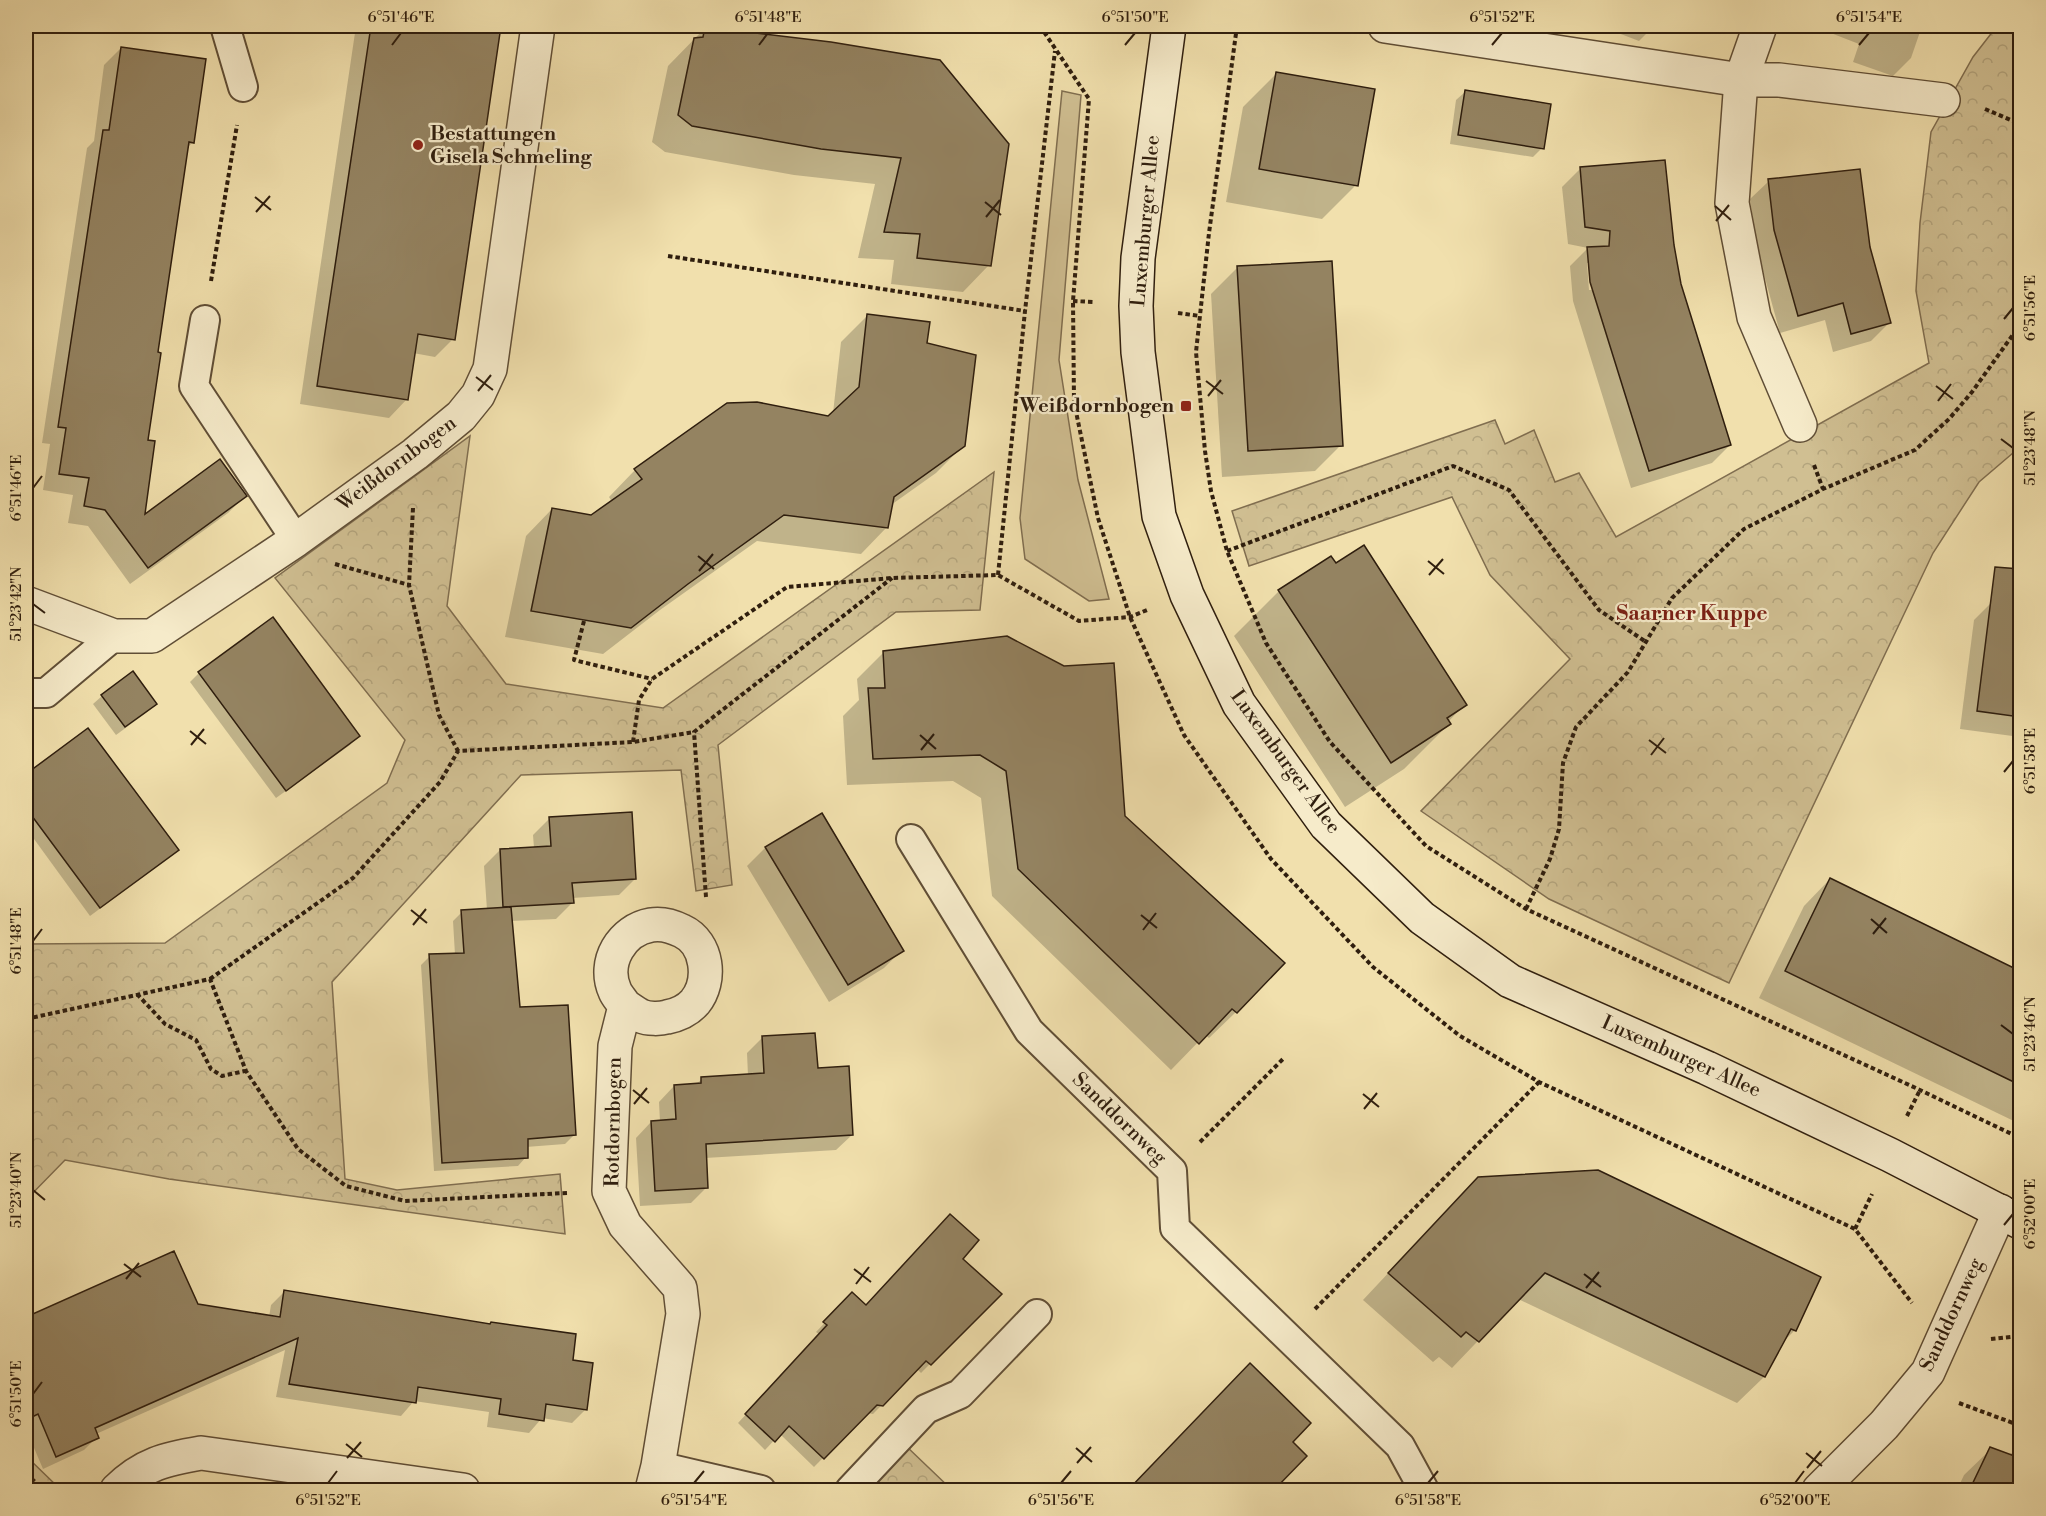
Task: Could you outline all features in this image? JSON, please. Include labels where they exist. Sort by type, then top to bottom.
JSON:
[{"type":"street","name":"Weißdornbogen","points":[[26,603],[114,636],[152,636],[296,540],[415,454],[461,416],[478,395],[490,369],[538,26]]},
{"type":"street","name":"Luxemburger Allee","points":[[1169,26],[1138,258],[1137,352],[1159,516],[1187,594],[1239,704],[1326,825],[1422,918],[1510,981],[1707,1068],[1890,1155],[2010,1216]]},
{"type":"street","points":[[1385,26],[1740,80],[1779,80],[1943,100]]},
{"type":"street","points":[[1760,26],[1740,80],[1732,203],[1755,317],[1800,425]]},
{"type":"street","points":[[653,924],[671,925],[687,933],[700,948],[706,966],[704,986],[695,1002],[679,1014],[661,1019],[642,1017],[626,1006],[615,991],[610,973],[613,956],[622,940],[636,929],[653,924]]},
{"type":"street","name":"Rotdornbogen","points":[[626,1006],[615,1046],[609,1191],[625,1225],[680,1288],[683,1314],[655,1478]]},
{"type":"street","name":"Sanddornweg","points":[[1819,1491],[1884,1425],[1928,1372],[1948,1328],[2010,1216]]},
{"type":"street","points":[[117,1491],[129,1478],[162,1460],[201,1453],[463,1491]]},
{"type":"lane","points":[[225,26],[243,87]]},
{"type":"lane","points":[[205,320],[195,386],[296,540]]},
{"type":"lane","points":[[26,693],[46,693],[114,636]]},
{"type":"lane","name":"Sanddornweg","points":[[911,839],[1029,1030],[1172,1170],[1175,1228],[1400,1446],[1424,1491]]},
{"type":"lane","points":[[850,1491],[926,1409],[960,1394],[1036,1314]]},
{"type":"lane","name":"Rotdornbogen","points":[[655,1478],[761,1491]]},
{"type":"path","points":[[1040,26],[1089,99],[1073,301],[1074,402],[1098,518],[1130,617],[1184,735],[1271,859],[1373,967],[1460,1036],[1539,1083],[1855,1229],[1924,1320],[1975,1340],[2020,1336]]},
{"type":"path","points":[[1237,26],[1209,233],[1196,352],[1205,451],[1211,492],[1227,551],[1266,643],[1330,742],[1426,846],[1526,909],[2020,1138]]},
{"type":"path","points":[[998,575],[1055,50]]},
{"type":"path","points":[[205,320],[243,87]]},
{"type":"path","points":[[1526,909],[1550,859],[1559,829],[1563,763],[1576,727],[1628,672],[1672,598],[1744,530],[1823,489],[1915,450],[1949,419],[2019,328],[2014,252],[2020,203]]},
{"type":"path","points":[[668,256],[1025,311]]},
{"type":"path","points":[[415,454],[409,585],[439,715],[458,751]]},
{"type":"path","points":[[1227,551],[1453,466],[1509,490],[1599,610],[1646,642]]},
{"type":"path","points":[[296,540],[312,558],[409,585]]},
{"type":"path","points":[[633,742],[639,700],[652,679],[787,586],[892,578],[998,575],[1079,621],[1130,617],[1187,594]]},
{"type":"path","points":[[458,751],[633,742],[694,732],[892,578]]},
{"type":"path","points":[[584,621],[574,660],[652,679]]},
{"type":"path","points":[[687,933],[707,911],[694,732]]},
{"type":"path","points":[[26,1019],[210,979],[353,878],[440,782],[458,751]]},
{"type":"path","points":[[210,979],[246,1071],[298,1149],[346,1186],[405,1200],[609,1191]]},
{"type":"path","points":[[136,994],[165,1024],[196,1040],[211,1069],[222,1076],[246,1071]]},
{"type":"path","points":[[1202,1140],[1284,1058]]},
{"type":"path","points":[[1287,1338],[1539,1083]]},
{"type":"path","points":[[1916,1388],[2013,1423],[2020,1438]]},
{"type":"path","points":[[26,1473],[43,1491]]},
{"type":"green space","points":[[1997,26],[2020,26],[2020,447],[1979,482],[1933,553],[1729,983],[1549,899],[1421,811],[1570,659],[1490,575],[1452,497],[1249,566],[1232,511],[1495,420],[1505,444],[1534,430],[1555,482],[1579,473],[1616,537],[1929,363],[1916,291],[1920,223],[1931,132],[1973,57]]},
{"type":"green space","points":[[1062,91],[1081,95],[1059,360],[1078,480],[1109,599],[1089,601],[1025,559],[1020,518]]},
{"type":"green space","points":[[470,436],[447,606],[506,684],[663,708],[994,472],[980,610],[896,612],[718,745],[732,885],[696,891],[681,770],[521,775],[332,982],[345,1179],[397,1190],[560,1174],[565,1234],[169,1179],[65,1160],[26,1200],[26,944],[165,943],[387,783],[405,740],[275,578]]},
{"type":"green space","points":[[905,1445],[952,1490],[861,1490]]},
{"type":"green space","points":[[26,1456],[61,1490],[27,1490]]},
{"type":"building","points":[[371,26],[501,26],[455,340],[418,334],[408,400],[317,386]]},
{"type":"building","points":[[705,27],[831,42],[940,60],[1009,144],[991,266],[917,258],[920,234],[884,232],[901,158],[821,149],[692,126],[678,115],[694,38],[703,37]]},
{"type":"building","points":[[121,47],[206,59],[194,143],[189,142],[158,352],[161,353],[148,440],[155,441],[145,514],[220,459],[247,496],[148,568],[105,510],[84,506],[89,478],[59,474],[66,428],[58,427],[103,130],[109,130]]},
{"type":"building","points":[[1276,72],[1375,89],[1358,186],[1259,169]]},
{"type":"building","points":[[1465,90],[1551,104],[1544,149],[1458,135]]},
{"type":"building","points":[[1665,160],[1674,245],[1681,284],[1731,445],[1649,471],[1590,282],[1587,247],[1609,246],[1610,231],[1585,227],[1580,167]]},
{"type":"building","points":[[1860,169],[1870,247],[1891,323],[1851,334],[1843,303],[1798,316],[1774,230],[1768,179]]},
{"type":"building","points":[[1332,261],[1343,446],[1248,451],[1237,266]]},
{"type":"building","points":[[867,314],[930,322],[927,343],[976,355],[965,446],[894,497],[888,528],[784,515],[631,628],[531,611],[552,508],[591,515],[642,479],[634,469],[727,403],[757,402],[828,416],[859,387]]},
{"type":"building","points":[[1364,545],[1467,705],[1447,718],[1451,724],[1391,763],[1278,590],[1331,556],[1336,563]]},
{"type":"building","points":[[1995,567],[2020,569],[2020,717],[1977,711]]},
{"type":"building","points":[[273,617],[360,736],[286,791],[198,672]]},
{"type":"building","points":[[1007,636],[1064,666],[1114,663],[1125,816],[1285,963],[1237,1013],[1232,1009],[1199,1044],[1018,869],[1006,771],[980,755],[873,759],[868,688],[885,688],[883,651]]},
{"type":"building","points":[[133,671],[157,704],[125,727],[101,695]]},
{"type":"building","points":[[88,728],[179,850],[100,908],[26,808],[26,774]]},
{"type":"building","points":[[632,812],[636,879],[572,883],[574,903],[503,907],[500,849],[551,846],[549,817]]},
{"type":"building","points":[[822,813],[904,951],[848,985],[765,847]]},
{"type":"building","points":[[1830,878],[2020,971],[2020,1085],[1785,971]]},
{"type":"building","points":[[511,907],[520,1007],[568,1005],[576,1135],[528,1139],[528,1158],[442,1163],[429,954],[464,953],[461,910]]},
{"type":"building","points":[[815,1033],[818,1068],[849,1066],[853,1135],[706,1144],[708,1188],[655,1191],[651,1121],[676,1119],[674,1085],[701,1083],[701,1077],[764,1073],[762,1036]]},
{"type":"building","points":[[1598,1170],[1821,1277],[1796,1331],[1791,1329],[1765,1377],[1545,1273],[1479,1342],[1466,1332],[1461,1337],[1388,1273],[1478,1177]]},
{"type":"building","points":[[950,1214],[979,1240],[963,1259],[1002,1294],[931,1365],[926,1361],[883,1406],[877,1405],[824,1459],[789,1426],[775,1442],[745,1414],[827,1325],[823,1322],[852,1292],[866,1305]]},
{"type":"building","points":[[174,1251],[198,1304],[280,1317],[284,1290],[490,1324],[491,1322],[576,1334],[573,1360],[593,1363],[587,1410],[546,1404],[544,1421],[499,1414],[501,1399],[418,1387],[416,1403],[289,1384],[298,1338],[95,1428],[99,1438],[56,1457],[38,1414],[26,1420],[26,1317]]},
{"type":"building","points":[[1250,1363],[1311,1423],[1293,1442],[1307,1456],[1273,1491],[1127,1491]]},
{"type":"building","points":[[1990,1447],[2020,1458],[2020,1491],[1969,1491]]},
{"type":"place","name":"Bestattungen Gisela Schmeling","points":[[418,145]]},
{"type":"place","name":"Weißdornbogen","points":[[1186,406]]},
{"type":"district","name":"Saarner Kuppe","points":[[1692,614]]}]
